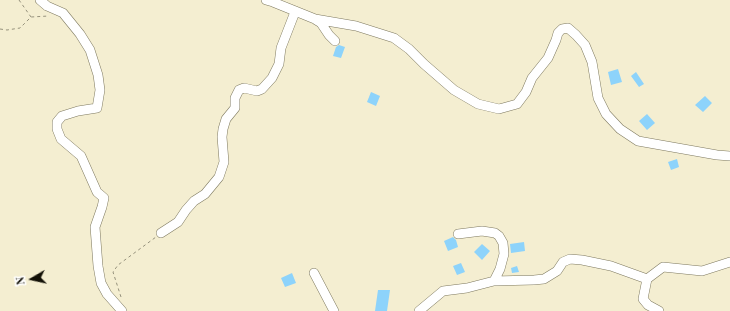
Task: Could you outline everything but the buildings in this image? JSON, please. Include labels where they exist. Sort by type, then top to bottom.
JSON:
[{"type":"street","points":[[40,0],[47,6],[63,13],[80,34],[90,50],[98,75],[100,90],[97,108],[78,111],[62,116],[57,122],[57,129],[61,139],[81,156],[97,192],[104,198],[95,227],[98,266],[101,283],[107,294],[122,311]]},
{"type":"street","points":[[267,0],[315,20],[321,24],[335,41]]},
{"type":"street","points":[[161,234],[178,222],[194,201],[205,194],[219,177],[224,162],[222,137],[226,119],[235,108],[235,98],[239,90],[244,88],[257,91],[262,89],[272,78],[279,64],[281,48],[295,12]]},
{"type":"street","points":[[315,20],[356,26],[394,38],[409,48],[424,64],[454,90],[478,104],[499,109],[517,104],[526,92],[532,78],[548,58],[558,33],[562,29],[568,28],[585,45],[592,62],[598,98],[606,114],[620,129],[638,141],[730,156]]},
{"type":"street","points":[[458,234],[482,232],[495,233],[499,236],[503,243],[504,254],[500,269],[494,281]]},
{"type":"street","points":[[419,311],[443,291],[467,288],[494,281],[534,280],[544,278],[557,271],[563,262],[570,259],[611,266],[647,279]]},
{"type":"street","points":[[659,311],[648,305],[643,299],[647,279],[663,267],[702,271],[730,262]]},
{"type":"street","points":[[314,273],[334,311]]},
{"type":"path","points":[[18,0],[31,17]]},
{"type":"path","points":[[0,28],[7,30],[20,28],[31,17],[63,13]]},
{"type":"path","points":[[121,298],[113,272],[118,265],[161,234]]}]
